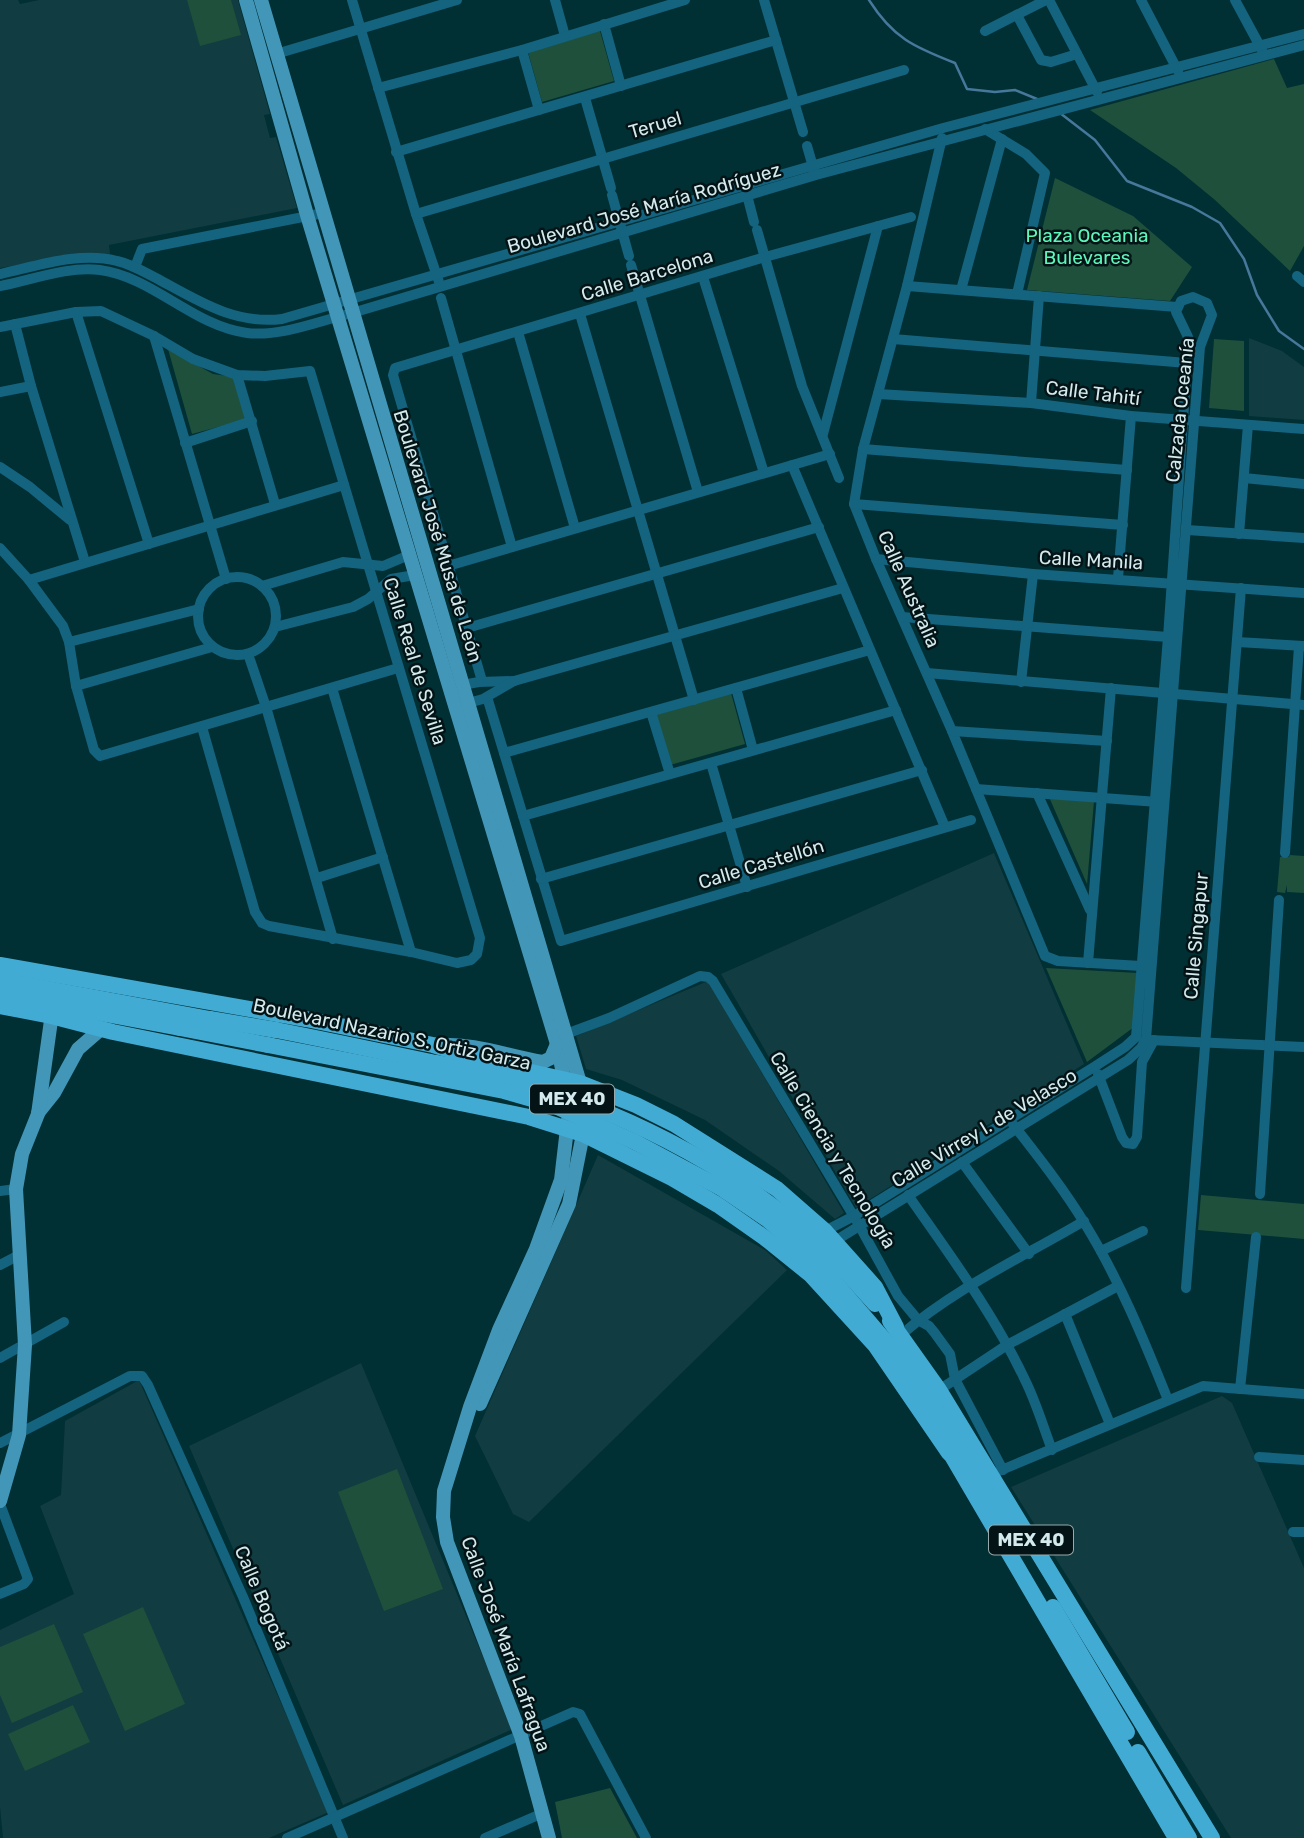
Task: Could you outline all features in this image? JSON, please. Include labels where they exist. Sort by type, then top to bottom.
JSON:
[{"type":"highway","points":[[0,965],[306,1019],[433,1045],[580,1083],[636,1105],[674,1124],[777,1189],[828,1248],[875,1287],[914,1375],[1189,1838]]},
{"type":"highway","name":"Boulevard Nazario S. Ortiz Garza","points":[[0,980],[271,1028],[490,1074],[574,1099],[628,1121],[680,1148],[728,1176],[788,1217],[828,1248],[939,1390],[997,1472],[1212,1838]]},
{"type":"highway","name":"Boulevard Nazario S. Ortiz Garza","points":[[0,994],[504,1091],[553,1105],[635,1142],[721,1188],[768,1220],[828,1248]]},
{"type":"highway","points":[[0,1006],[529,1117],[575,1131],[672,1178],[718,1205],[811,1275],[875,1345],[949,1453]]},
{"type":"highway","points":[[232,1008],[271,1028]]},
{"type":"highway","points":[[234,1038],[290,1068]]},
{"type":"highway","points":[[526,1071],[537,1082],[540,1097],[538,1105],[529,1117]]},
{"type":"highway","points":[[603,1145],[602,1136],[607,1124],[622,1110],[636,1105]]},
{"type":"highway","name":"Boulevard Nazario S. Ortiz Garza","points":[[896,1336],[949,1453],[1176,1838]]},
{"type":"main road","name":"Boulevard José Musa de León","points":[[246,0],[307,215],[343,309],[392,472],[468,703],[562,1039],[564,1079],[575,1131]]},
{"type":"main road","name":"Boulevard José Musa de León","points":[[261,0],[323,213],[343,309]]},
{"type":"main road","name":"Boulevard José Musa de León","points":[[392,472],[409,555],[440,659],[562,1039],[580,1083],[575,1131]]},
{"type":"main road","points":[[440,659],[457,694],[468,703]]},
{"type":"main road","points":[[0,1502],[19,1434],[25,1345],[16,1189],[22,1154],[38,1114],[59,976]]},
{"type":"main road","points":[[38,1114],[54,1093],[78,1049],[101,1028]]},
{"type":"main road","points":[[433,1045],[461,1044],[481,1047],[543,1062],[551,1058],[562,1039]]},
{"type":"main road","name":"Calle José María Lafragua","points":[[467,1421],[477,1412],[569,1203],[575,1180],[575,1131]]},
{"type":"main road","name":"Calle José María Lafragua","points":[[549,1838],[521,1736],[447,1542],[443,1517],[444,1491],[470,1407],[499,1330],[536,1249],[575,1131]]},
{"type":"main road","points":[[536,1249],[547,1234],[559,1226]]},
{"type":"street","points":[[352,0],[396,152],[439,286],[512,547]]},
{"type":"street","points":[[276,54],[361,29],[420,5],[457,0]]},
{"type":"street","points":[[555,0],[565,36]]},
{"type":"street","points":[[378,88],[522,50],[685,0]]},
{"type":"street","points":[[764,0],[803,132]]},
{"type":"street","points":[[985,31],[1048,0],[1097,93]]},
{"type":"street","points":[[1141,0],[1178,72]]},
{"type":"street","points":[[1236,0],[1262,50]]},
{"type":"street","points":[[1017,15],[1041,60],[1051,62],[1077,54]]},
{"type":"street","points":[[604,24],[621,86]]},
{"type":"street","name":"Boulevard José María Rodríguez","points":[[0,274],[89,258],[116,260],[135,267],[215,309],[249,320],[282,319],[343,309],[439,286],[620,227],[814,170],[943,128],[1178,72],[1262,50],[1304,34]]},
{"type":"street","points":[[396,152],[776,40]]},
{"type":"street","name":"Boulevard José María Rodríguez","points":[[1262,50],[1304,45]]},
{"type":"street","points":[[522,50],[539,110]]},
{"type":"street","name":"Teruel","points":[[416,214],[904,70]]},
{"type":"street","name":"Boulevard José María Rodríguez","points":[[620,227],[747,195],[814,170],[1003,124],[1081,97]]},
{"type":"street","points":[[585,98],[698,492]]},
{"type":"street","points":[[943,128],[907,285],[863,449],[854,505],[1123,525]]},
{"type":"street","points":[[985,129],[1026,154],[1044,170],[1046,178],[1017,294]]},
{"type":"street","points":[[961,290],[1002,139]]},
{"type":"street","points":[[807,146],[814,170]]},
{"type":"street","points":[[747,195],[802,386],[839,478]]},
{"type":"street","points":[[135,267],[142,249],[323,213]]},
{"type":"street","name":"Calle Barcelona","points":[[448,566],[393,375],[395,368],[765,257],[911,218]]},
{"type":"street","points":[[822,434],[878,226]]},
{"type":"street","name":"Boulevard José María Rodríguez","points":[[0,286],[65,272],[97,269],[110,271],[204,318],[250,333],[288,329],[343,309]]},
{"type":"street","points":[[703,276],[764,473]]},
{"type":"street","points":[[907,285],[1177,307]]},
{"type":"street","points":[[1031,403],[1039,296]]},
{"type":"street","name":"Calzada Oceanía","points":[[1100,1078],[1122,1137],[1130,1145],[1137,1137],[1145,1039],[1160,802],[1169,694],[1177,583],[1189,421],[1201,341],[1211,321],[1211,312],[1203,300],[1193,297],[1181,301],[1177,307],[1177,317],[1188,337],[1189,421],[1187,530],[1177,583],[1168,637],[1169,694]]},
{"type":"street","points":[[0,327],[101,311],[154,336],[193,359],[237,375],[275,504]]},
{"type":"street","points":[[76,313],[149,544]]},
{"type":"street","points":[[580,314],[694,700]]},
{"type":"street","points":[[15,324],[31,386],[85,562]]},
{"type":"street","points":[[518,331],[575,528]]},
{"type":"street","points":[[154,336],[226,579]]},
{"type":"street","points":[[893,339],[1187,363]]},
{"type":"street","name":"Calle Real de Sevilla","points":[[237,375],[265,376],[310,371],[369,565],[480,938],[477,954],[471,960],[457,963],[411,952]]},
{"type":"street","points":[[0,392],[31,386]]},
{"type":"street","name":"Calle Tahití","points":[[878,394],[1031,403],[1131,416],[1304,429]]},
{"type":"street","points":[[1118,578],[1131,416]]},
{"type":"street","points":[[185,443],[252,421]]},
{"type":"street","points":[[1239,534],[1248,425]]},
{"type":"street","points":[[863,449],[1127,470]]},
{"type":"street","points":[[482,681],[448,566],[830,454]]},
{"type":"street","points":[[792,465],[945,827]]},
{"type":"street","points":[[0,467],[73,522]]},
{"type":"street","points":[[1244,478],[1304,484]]},
{"type":"street","points":[[29,580],[344,485]]},
{"type":"street","name":"Calle Australia","points":[[854,505],[1045,956],[1058,961],[1141,966]]},
{"type":"street","points":[[467,628],[819,527]]},
{"type":"street","points":[[1187,530],[1304,538]]},
{"type":"street","points":[[0,548],[56,615],[69,642],[76,686],[94,750],[100,756],[398,668]]},
{"type":"street","points":[[262,586],[343,562],[383,566],[409,555]]},
{"type":"street","name":"Calle Manila","points":[[876,559],[1032,574],[1304,593]]},
{"type":"street","points":[[1021,682],[1032,574]]},
{"type":"street","points":[[275,627],[353,607],[376,593],[391,579],[415,575]]},
{"type":"street","points":[[239,577],[262,586],[272,598],[276,612],[275,627],[269,639],[248,654],[235,656],[212,647],[203,636],[198,623],[198,608],[204,595],[213,585],[226,579],[239,577]]},
{"type":"street","points":[[468,703],[487,697],[514,681],[843,588]]},
{"type":"street","name":"Calle Singapur","points":[[1186,1288],[1241,588]]},
{"type":"street","points":[[69,642],[198,608]]},
{"type":"street","points":[[902,617],[1168,637]]},
{"type":"street","points":[[1237,642],[1302,646],[1300,704],[1285,853]]},
{"type":"street","points":[[76,686],[212,647]]},
{"type":"street","points":[[504,752],[870,650]]},
{"type":"street","points":[[248,654],[266,707],[333,939]]},
{"type":"street","points":[[927,673],[1300,704]]},
{"type":"street","points":[[462,685],[482,681],[514,681]]},
{"type":"street","points":[[202,727],[255,912],[262,923],[333,939],[411,952],[332,688]]},
{"type":"street","points":[[736,688],[753,750]]},
{"type":"street","points":[[1087,963],[1111,688]]},
{"type":"street","points":[[487,697],[541,879],[922,770]]},
{"type":"street","points":[[523,816],[896,710]]},
{"type":"street","points":[[651,712],[670,774]]},
{"type":"street","points":[[952,732],[1107,741]]},
{"type":"street","points":[[710,763],[747,887]]},
{"type":"street","points":[[976,789],[1160,802]]},
{"type":"street","points":[[1037,793],[1091,912]]},
{"type":"street","name":"Calzada Oceanía","points":[[1145,1039],[1141,966],[1160,802]]},
{"type":"street","name":"Calle Castellón","points":[[541,879],[561,941],[971,820]]},
{"type":"street","points":[[317,878],[383,857]]},
{"type":"street","points":[[1260,1194],[1279,900]]},
{"type":"street","name":"Calle Ciencia y Tecnología","points":[[562,1039],[700,976],[713,981],[856,1220],[898,1296],[918,1320],[929,1326],[950,1354],[954,1379],[997,1472]]},
{"type":"street","points":[[1145,1039],[1304,1047]]},
{"type":"street","name":"Calle Virrey I. de Velasco","points":[[856,1220],[908,1195],[962,1162],[1094,1067],[1129,1045],[1145,1039]]},
{"type":"street","name":"Calle Virrey I. de Velasco","points":[[828,1248],[856,1220],[1013,1124],[1100,1078],[1132,1057],[1145,1039]]},
{"type":"street","points":[[1094,1067],[1100,1078]]},
{"type":"street","points":[[1013,1124],[1084,1221],[1101,1251],[1168,1399]]},
{"type":"street","points":[[962,1162],[1029,1254]]},
{"type":"street","points":[[0,1191],[16,1189]]},
{"type":"street","points":[[908,1195],[971,1286],[1007,1345],[1026,1381],[1052,1450]]},
{"type":"street","points":[[896,1336],[971,1286],[1084,1221]]},
{"type":"street","points":[[1101,1251],[1143,1231]]},
{"type":"street","points":[[1240,1389],[1256,1237]]},
{"type":"street","points":[[0,1265],[21,1254]]},
{"type":"street","points":[[939,1390],[1007,1345],[1118,1286]]},
{"type":"street","points":[[1065,1314],[1110,1424]]},
{"type":"street","points":[[0,1358],[64,1322]]},
{"type":"street","name":"Calle Bogotá","points":[[19,1434],[130,1376],[142,1376],[243,1597],[343,1838]]},
{"type":"street","points":[[997,1472],[1203,1386],[1304,1394]]},
{"type":"street","points":[[0,1443],[19,1434]]},
{"type":"street","points":[[1259,1457],[1304,1460]]},
{"type":"street","points":[[0,1502],[28,1581],[0,1594]]},
{"type":"street","points":[[287,1838],[570,1713],[580,1714],[646,1838]]},
{"type":"street","points":[[485,1838],[543,1813]]},
{"type":"shaded area","points":[[0,0],[18,0],[20,4],[39,0],[238,0],[270,114],[264,115],[270,138],[276,137],[297,208],[109,245],[110,254],[87,253],[0,268]]},
{"type":"shaded area","points":[[1249,338],[1282,351],[1304,367],[1304,420],[1249,416]]},
{"type":"shaded area","points":[[994,853],[1084,1064],[856,1208],[721,974]]},
{"type":"shaded area","points":[[708,981],[844,1213],[835,1219],[779,1171],[705,1120],[622,1080],[586,1069],[576,1036]]},
{"type":"shaded area","points":[[598,1155],[765,1250],[787,1270],[529,1522],[513,1514],[475,1436]]},
{"type":"shaded area","points":[[361,1363],[513,1729],[343,1805],[189,1446]]},
{"type":"shaded area","points":[[139,1380],[329,1812],[269,1838],[3,1838],[0,1807],[0,1630],[74,1594],[40,1506],[61,1495],[65,1421]]},
{"type":"shaded area","points":[[1222,1396],[1232,1403],[1304,1568],[1304,1838],[1231,1838],[1011,1487]]},
{"type":"green space","points":[[187,0],[231,0],[241,35],[200,46]]},
{"type":"green space","points":[[600,31],[614,81],[542,102],[528,52]]},
{"type":"green space","points":[[1274,59],[1287,88],[1304,84],[1304,246],[1290,271],[1215,200],[1176,168],[1090,110]]},
{"type":"green space","name":"Plaza Oceania Bulevares","points":[[1055,178],[1133,216],[1192,267],[1170,301],[1027,290]]},
{"type":"green space","points":[[1214,339],[1244,341],[1244,411],[1209,408]]},
{"type":"green space","points":[[168,349],[213,374],[235,377],[248,419],[192,434]]},
{"type":"green space","points":[[731,693],[745,744],[670,765],[656,715]]},
{"type":"green space","points":[[1049,797],[1094,801],[1087,885],[1087,884]]},
{"type":"green space","points":[[1304,856],[1304,893],[1287,892],[1287,885],[1285,893],[1277,892],[1280,857]]},
{"type":"green space","points":[[1046,968],[1138,973],[1134,1027],[1087,1062]]},
{"type":"green space","points":[[1201,1195],[1304,1204],[1304,1239],[1198,1230]]},
{"type":"green space","points":[[397,1469],[443,1589],[384,1611],[338,1492]]},
{"type":"green space","points":[[143,1607],[185,1704],[125,1731],[83,1634]]},
{"type":"green space","points":[[54,1624],[83,1692],[12,1723],[0,1695],[0,1647]]},
{"type":"green space","points":[[73,1705],[90,1742],[25,1771],[8,1734]]},
{"type":"green space","points":[[610,1788],[637,1838],[562,1838],[555,1802]]},
{"type":"waterway","points":[[869,0],[887,24],[906,40],[955,63],[967,89],[995,92],[1015,90],[1037,99]]},
{"type":"waterway","points":[[1060,113],[1095,140],[1127,181],[1192,207],[1220,223],[1244,259],[1257,295],[1279,331],[1304,349]]}]
